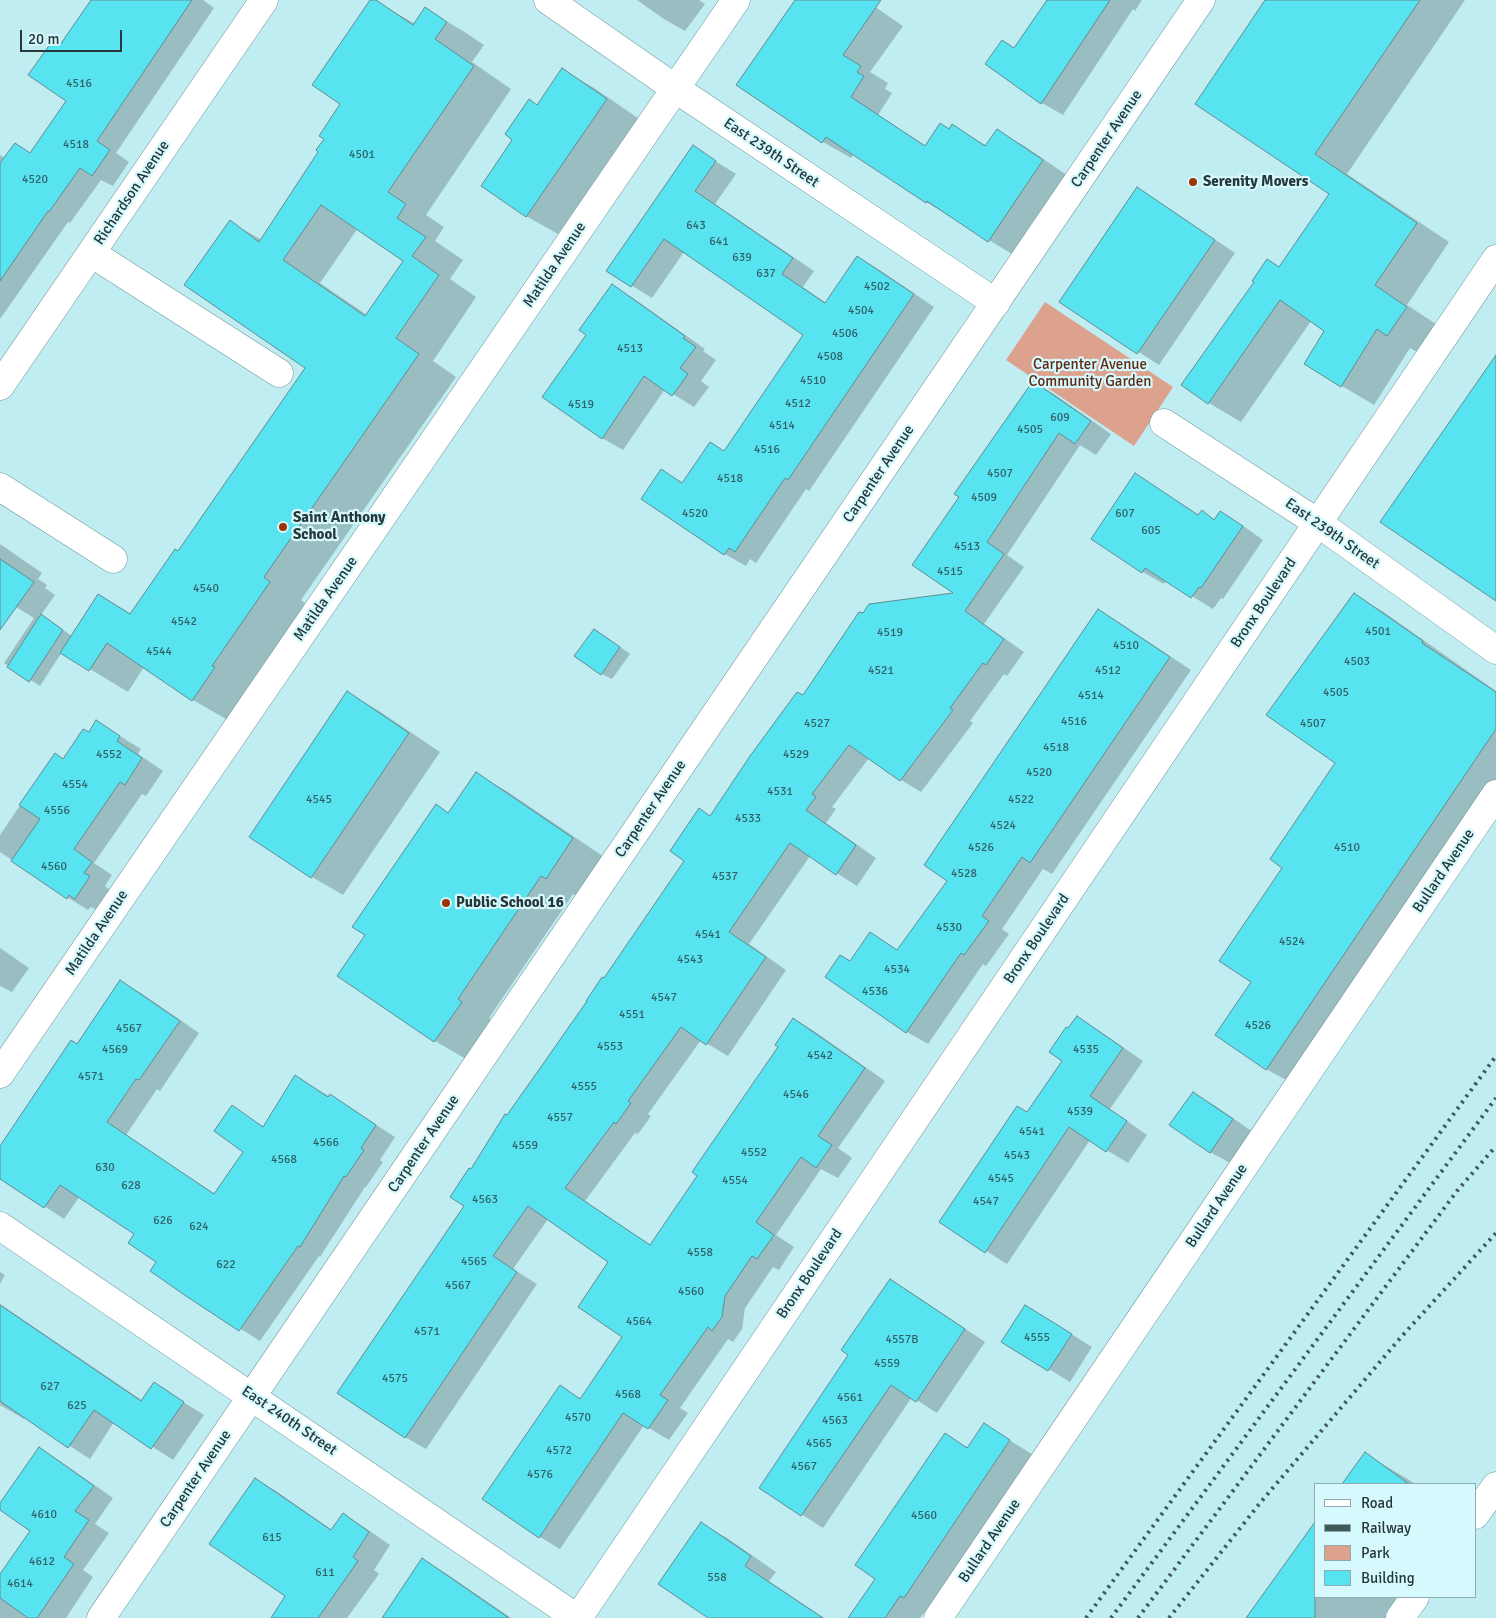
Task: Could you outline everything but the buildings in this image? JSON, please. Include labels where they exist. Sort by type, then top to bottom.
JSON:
[{"type":"street","name":"Richardson Avenue","points":[[0,386],[264,0]]},
{"type":"street","name":"East 239th Street","points":[[548,0],[676,89],[996,303]]},
{"type":"street","name":"Matilda Avenue","points":[[0,1074],[736,0]]},
{"type":"street","name":"Carpenter Avenue","points":[[101,1618],[1201,0]]},
{"type":"street","points":[[91,253],[279,373]]},
{"type":"street","name":"Bronx Boulevard","points":[[578,1618],[1496,259]]},
{"type":"street","name":"East 239th Street","points":[[1164,423],[1318,523],[1496,650]]},
{"type":"street","points":[[0,487],[113,559]]},
{"type":"street","name":"Bullard Avenue","points":[[938,1618],[1496,794]]},
{"type":"street","name":"East 240th Street","points":[[0,1226],[578,1618]]},
{"type":"street","points":[[1476,1514],[1496,1486]]},
{"type":"street","points":[[1400,1618],[1414,1598]]},
{"type":"green space","name":"Carpenter Avenue Community Garden","points":[[1045,302],[1173,387],[1134,446],[1006,360]]},
{"type":"railway","points":[[1086,1618],[1496,1056]]},
{"type":"railway","points":[[1111,1618],[1496,1098]]},
{"type":"railway","points":[[1138,1618],[1457,1191],[1496,1146]]},
{"type":"railway","points":[[1169,1618],[1260,1503],[1402,1336],[1496,1233]]},
{"type":"place","name":"Serenity Movers","points":[[1193,182]]},
{"type":"place","name":"Saint Anthony School","points":[[283,527]]},
{"type":"place","name":"Public School 16","points":[[446,903]]}]
